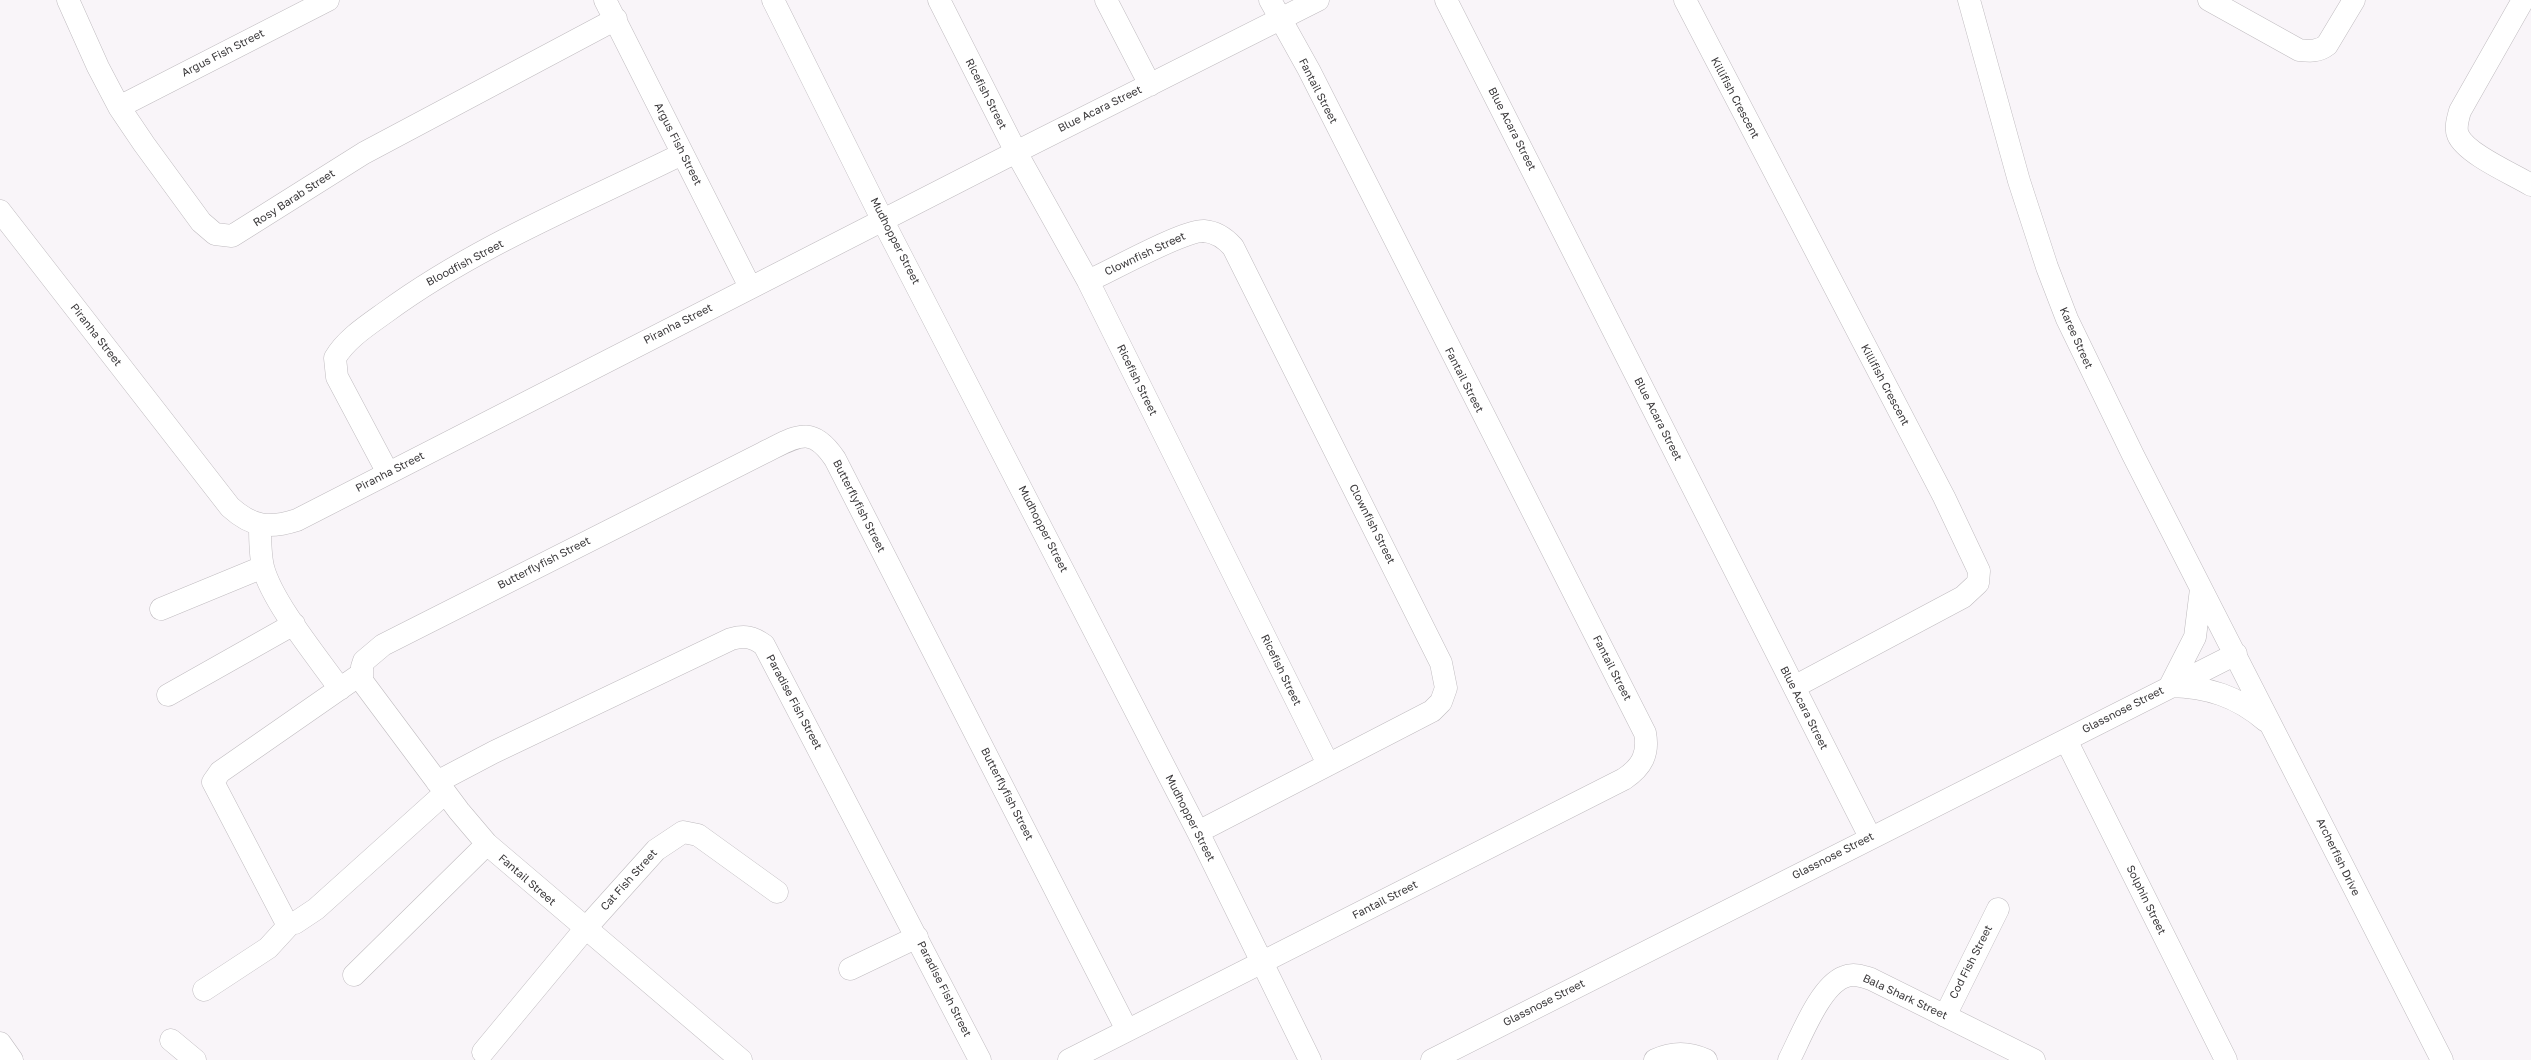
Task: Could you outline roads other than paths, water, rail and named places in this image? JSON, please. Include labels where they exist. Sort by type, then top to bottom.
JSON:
[{"type":"street","name":"Rosy Barab Street","points":[[68,0],[98,67],[119,107],[190,210],[216,234],[232,236],[364,153],[616,19]]},
{"type":"street","name":"Argus Fish Street","points":[[119,107],[328,0]]},
{"type":"street","name":"Argus Fish Street","points":[[605,0],[616,19],[682,154],[750,287]]},
{"type":"street","name":"Mudhopper Street","points":[[772,0],[883,221],[954,354],[1198,832],[1261,964],[1310,1060]]},
{"type":"street","name":"Ricefish Street","points":[[939,0],[1016,152],[1088,281],[1328,764]]},
{"type":"street","points":[[1106,0],[1150,85]]},
{"type":"street","name":"Fantail Street","points":[[1069,1060],[1624,779],[1641,764],[1645,758],[1647,745],[1645,733],[1309,70],[1270,0]]},
{"type":"street","name":"Blue Acara Street","points":[[883,221],[1016,152],[1318,0]]},
{"type":"street","name":"Blue Acara Street","points":[[1446,0],[1870,837]]},
{"type":"street","name":"Killifish Crescent","points":[[1685,0],[1944,497],[1979,571],[1978,583],[1963,597],[1794,687]]},
{"type":"street","name":"Karee Street","points":[[1969,0],[2020,181],[2060,303],[2093,375],[2201,590],[2236,654]]},
{"type":"street","points":[[2209,0],[2299,50],[2308,51],[2322,49],[2327,45],[2354,0]]},
{"type":"street","points":[[2523,0],[2460,110],[2457,134],[2469,148],[2531,185]]},
{"type":"street","name":"Bloodfish Street","points":[[388,473],[337,377],[335,358],[344,345],[376,319],[440,274],[682,154]]},
{"type":"street","name":"Piranha Street","points":[[0,211],[230,507],[245,519],[260,525],[271,526],[297,520],[750,287],[883,221]]},
{"type":"street","name":"Clownfish Street","points":[[1088,281],[1186,234],[1205,231],[1227,241],[1237,254],[1409,597],[1441,663],[1446,682],[1443,697],[1432,712],[1198,832]]},
{"type":"street","name":"Butterflyfish Street","points":[[290,924],[279,910],[213,782],[220,772],[340,689],[384,645],[762,452],[794,437],[804,435],[817,438],[827,447],[835,460],[1127,1030]]},
{"type":"street","points":[[260,525],[263,567],[267,580],[294,624],[340,689]]},
{"type":"street","points":[[161,609],[263,567]]},
{"type":"street","points":[[2201,590],[2195,637],[2170,686],[2205,689],[2225,694],[2252,709],[2270,724]]},
{"type":"street","points":[[168,695],[294,624]]},
{"type":"street","name":"Paradise Fish Street","points":[[290,924],[296,923],[316,909],[387,843],[441,788],[494,752],[717,645],[741,636],[749,637],[764,645],[980,1060]]},
{"type":"street","name":"Glassnose Street","points":[[1432,1060],[1463,1053],[1870,837],[2236,654]]},
{"type":"street","name":"Archerfish Drive","points":[[2236,654],[2270,724],[2442,1060]]},
{"type":"street","name":"Fantail Street","points":[[363,667],[362,681],[380,707],[441,788],[487,844],[585,929],[741,1060]]},
{"type":"street","name":"Solphin Street","points":[[2066,740],[2226,1060]]},
{"type":"street","name":"Cat Fish Street","points":[[483,1052],[585,929],[656,850],[683,832],[698,834],[777,892]]},
{"type":"street","points":[[354,975],[487,844]]},
{"type":"street","name":"Cod Fish Street","points":[[1945,1016],[1998,909]]},
{"type":"street","points":[[204,990],[268,948],[290,924]]},
{"type":"street","points":[[850,969],[917,937]]},
{"type":"street","name":"Bala Shark Street","points":[[1789,1060],[1826,990],[1845,976],[1861,976],[1871,979],[2034,1060]]},
{"type":"street","points":[[171,1040],[195,1060]]},
{"type":"street","points":[[0,1043],[12,1060]]},
{"type":"street","points":[[1655,1060],[1671,1054],[1682,1053],[1706,1060]]}]
